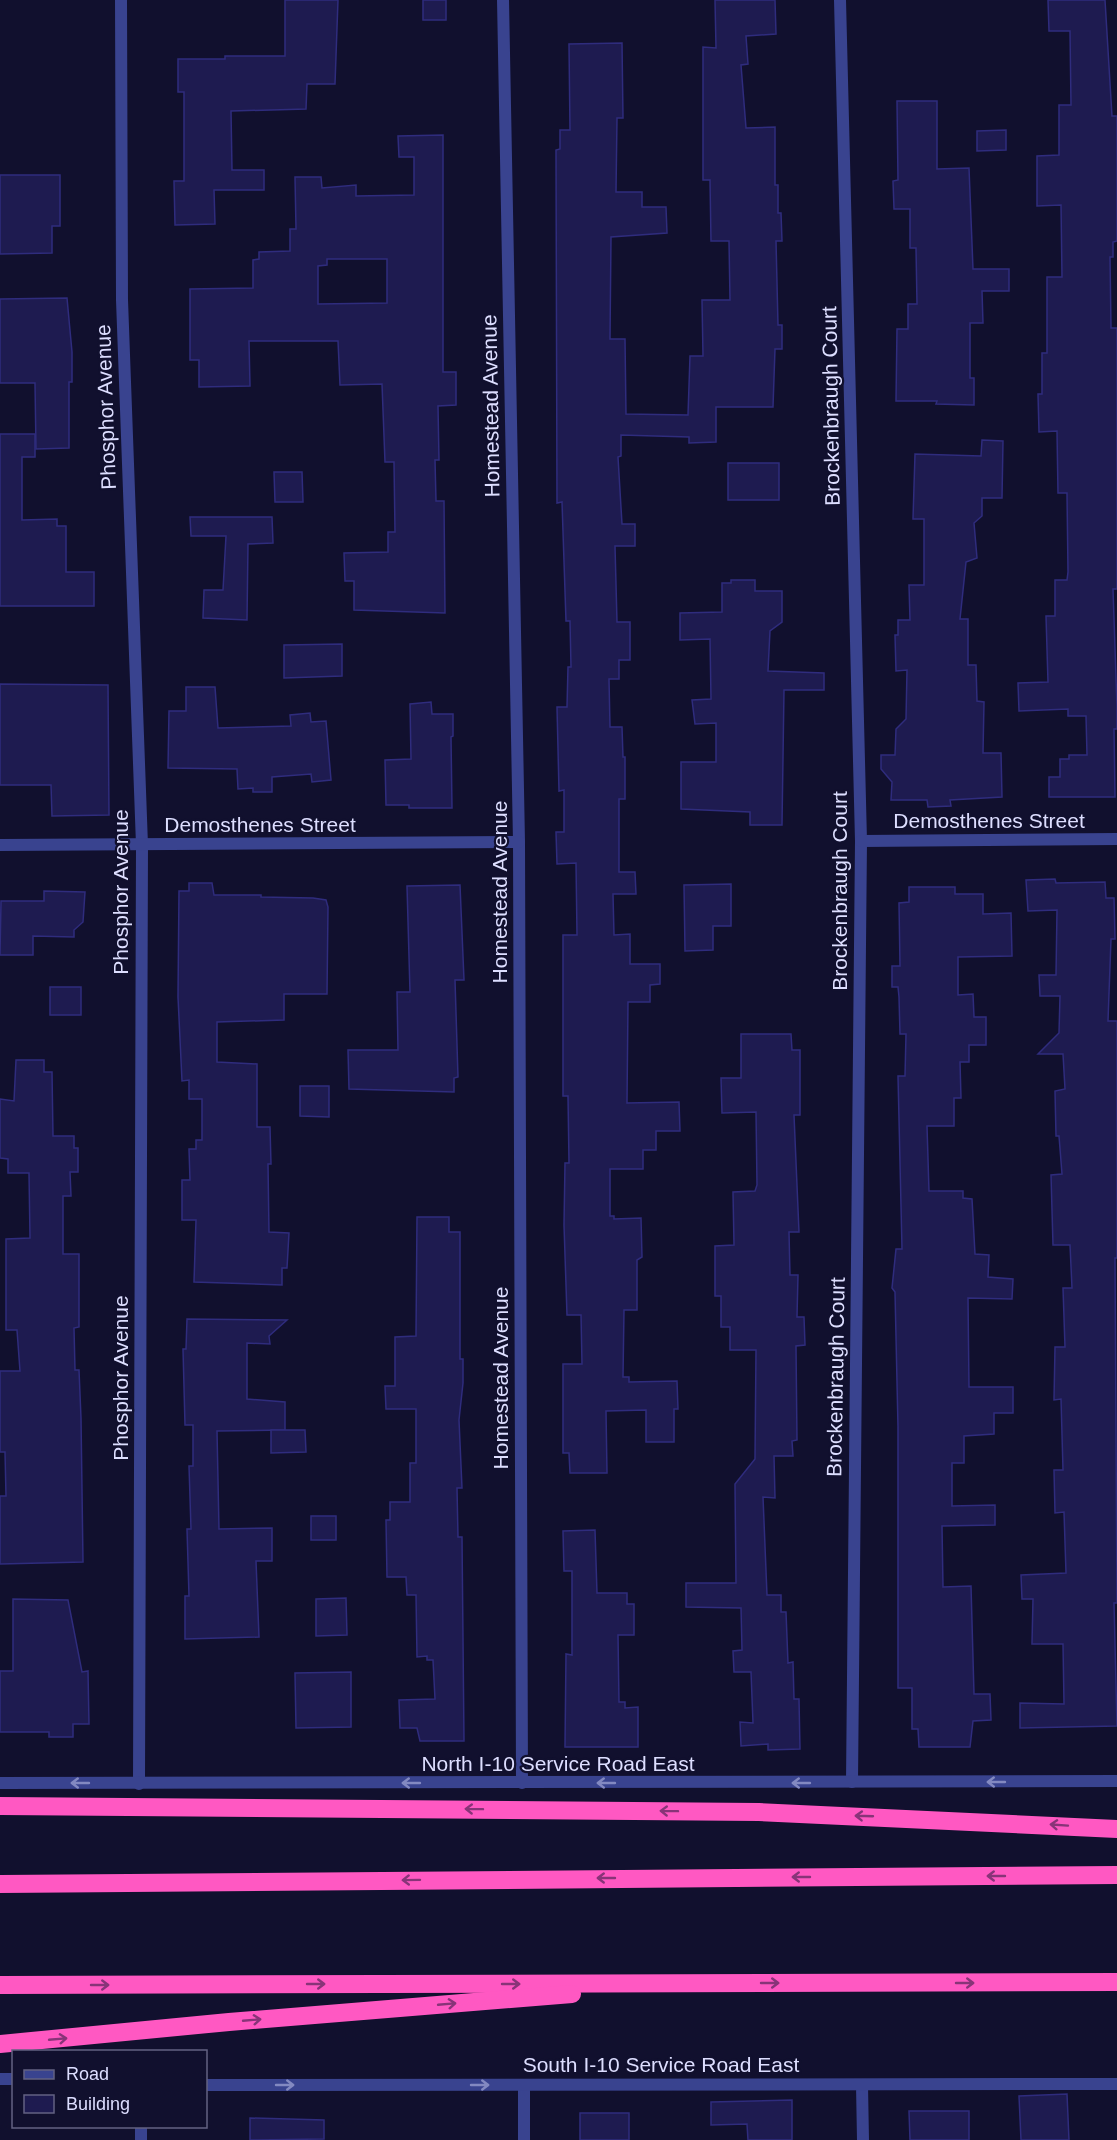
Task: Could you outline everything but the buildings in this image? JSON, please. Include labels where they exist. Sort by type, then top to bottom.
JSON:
[{"type":"highway","points":[[0,1806],[759,1812],[1117,1829]]},
{"type":"highway","points":[[0,1884],[1117,1875]]},
{"type":"highway","points":[[0,1985],[1117,1982]]},
{"type":"highway","points":[[0,2044],[229,2022],[711,1983]]},
{"type":"street","name":"Phosphor Avenue","points":[[121,0],[122,300],[142,845],[139,1784]]},
{"type":"street","name":"Homestead Avenue","points":[[503,0],[519,842],[522,1783]]},
{"type":"street","name":"Brockenbraugh Court","points":[[840,0],[861,841],[852,1782]]},
{"type":"street","name":"Demosthenes Street","points":[[861,841],[1117,839]]},
{"type":"street","name":"Demosthenes Street","points":[[0,845],[519,842]]},
{"type":"street","name":"North I-10 Service Road East","points":[[0,1783],[1117,1781]]},
{"type":"street","name":"South I-10 Service Road East","points":[[207,2085],[1117,2084]]},
{"type":"street","points":[[524,2085],[524,2140]]},
{"type":"street","points":[[862,2085],[863,2140]]}]
